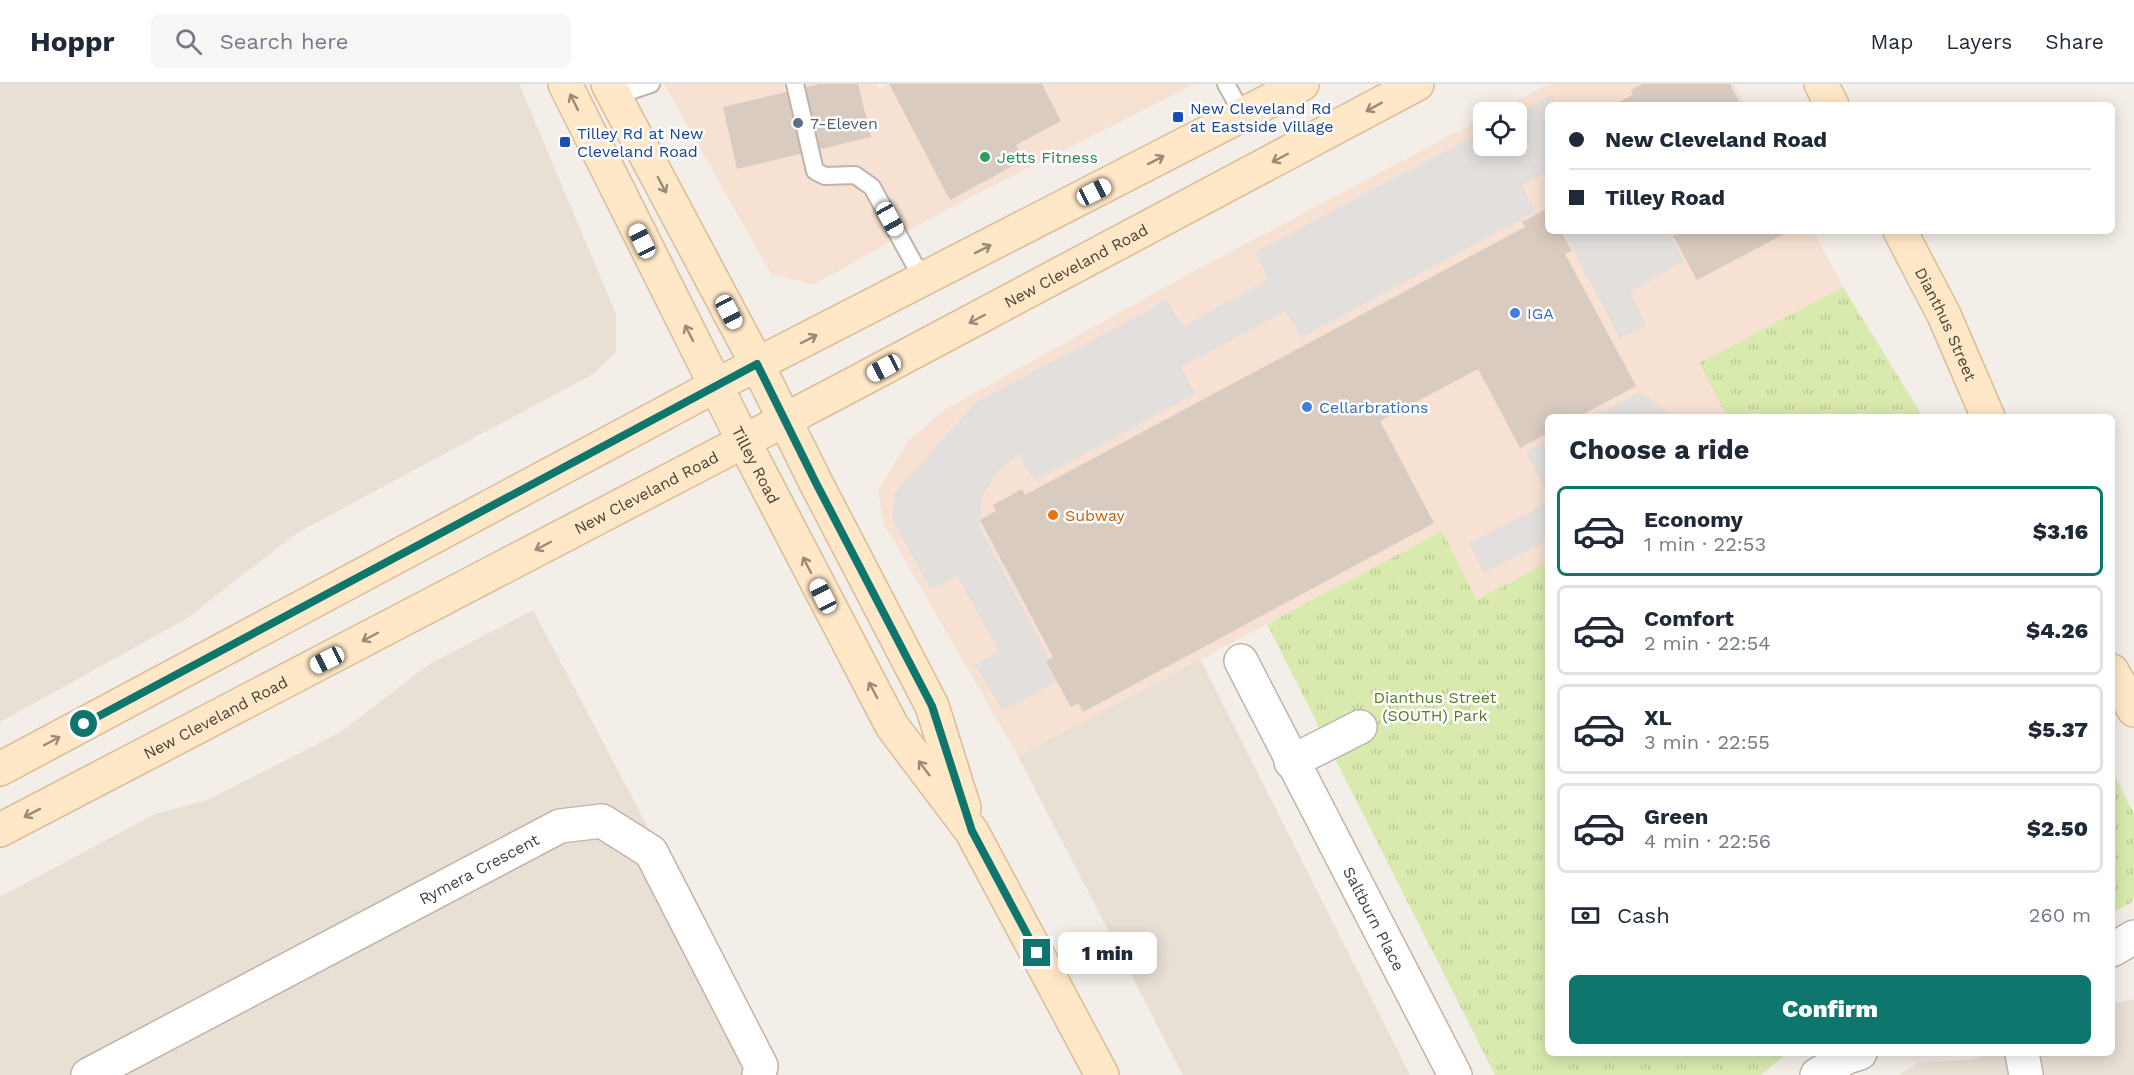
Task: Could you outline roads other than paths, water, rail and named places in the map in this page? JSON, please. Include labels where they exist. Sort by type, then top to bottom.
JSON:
[{"type":"street","name":"Tilley Road","points":[[565,84],[715,386],[892,726],[972,831],[1102,1075]]},
{"type":"street","points":[[0,769],[715,386],[1302,84]]},
{"type":"street","name":"New Cleveland Road","points":[[0,830],[1187,208],[1417,84]]},
{"type":"street","points":[[1821,84],[1830,102]]},
{"type":"street","name":"Tilley Road","points":[[611,90],[757,364],[932,706],[972,831]]},
{"type":"street","name":"Dianthus Street","points":[[1902,234],[1944,315],[1987,414]]},
{"type":"street","name":"Saltburn Place","points":[[1241,662],[1455,1075]]},
{"type":"street","points":[[2115,676],[2134,711]]},
{"type":"street","points":[[1292,762],[1360,727]]},
{"type":"street","name":"Rymera Crescent","points":[[88,1075],[560,826],[602,821],[651,852],[761,1066],[759,1075]]},
{"type":"street","points":[[2115,948],[2134,938]]},
{"type":"street","points":[[1817,1075],[1850,1056]]},
{"type":"street","points":[[2023,1056],[2026,1075]]},
{"type":"lane","points":[[611,90],[651,84]]},
{"type":"lane","points":[[795,84],[815,171],[825,176],[855,175],[872,187],[923,280]]},
{"type":"lane","points":[[1226,84],[1243,115]]},
{"type":"place","name":"New Cleveland Rd at Eastside Village","points":[[1178,117]]},
{"type":"place","name":"7-Eleven","points":[[798,123]]},
{"type":"place","name":"Tilley Rd at New Cleveland Road","points":[[565,142]]},
{"type":"place","name":"Jetts Fitness","points":[[985,157]]},
{"type":"place","name":"IGA","points":[[1515,313]]},
{"type":"place","name":"Cellarbrations","points":[[1307,407]]},
{"type":"place","name":"Subway","points":[[1053,515]]},
{"type":"park label","name":"Dianthus Street (SOUTH) Park","points":[[1435,706]]}]
